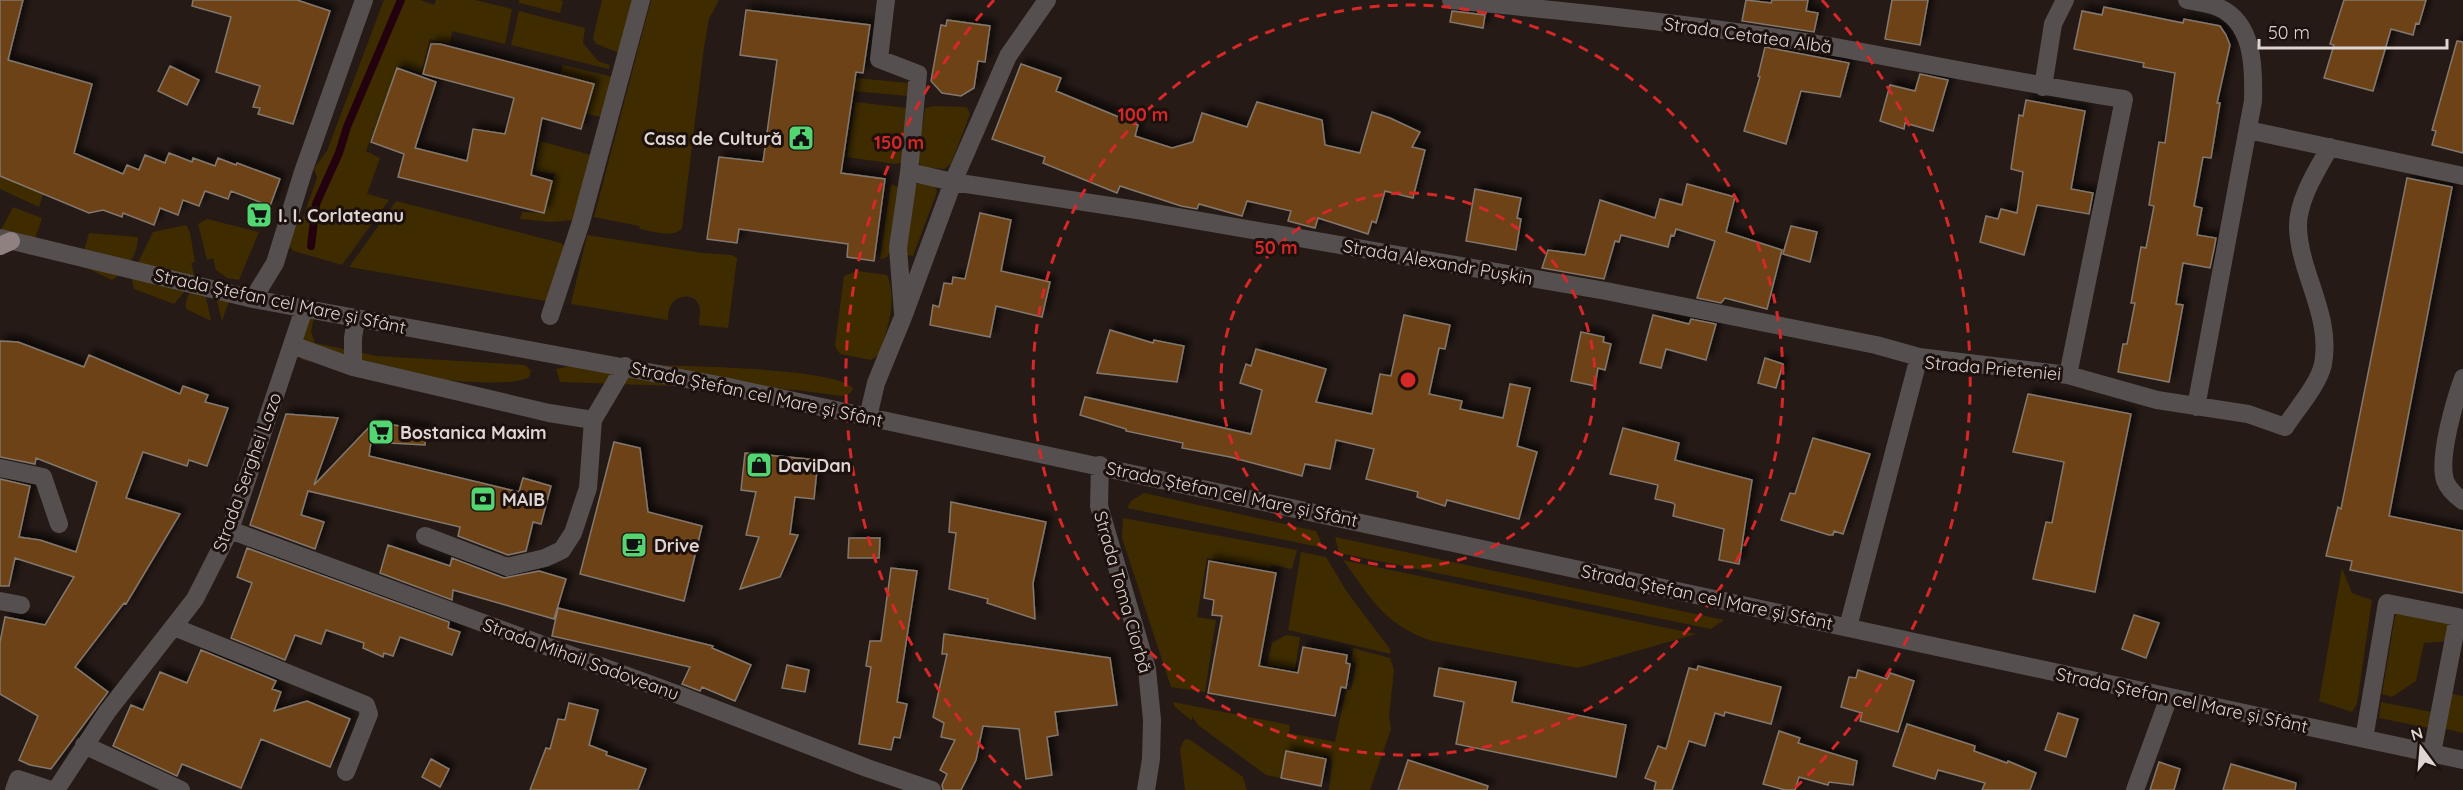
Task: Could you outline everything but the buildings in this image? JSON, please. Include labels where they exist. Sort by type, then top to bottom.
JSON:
[{"type":"street","points":[[253,299],[275,263],[303,172],[364,0]]},
{"type":"street","points":[[550,316],[581,222],[641,0]]},
{"type":"street","points":[[886,0],[879,59],[918,74],[909,172],[898,248],[903,317]]},
{"type":"street","points":[[868,417],[876,383],[953,182],[1008,56],[1047,0]]},
{"type":"street","name":"Strada Cetatea Albă","points":[[1451,0],[1674,24],[1816,44],[2043,87],[2124,99],[2068,375]]},
{"type":"street","points":[[2043,87],[2053,24],[2065,0]]},
{"type":"street","points":[[2187,0],[2217,7],[2241,26],[2254,65],[2253,101],[2196,406]]},
{"type":"street","points":[[2248,130],[2463,176]]},
{"type":"street","name":"Strada Prieteniei","points":[[1848,627],[1919,357],[2068,375],[2157,400],[2248,414],[2285,427],[2323,365],[2324,326],[2302,254],[2298,226],[2301,206],[2330,147]]},
{"type":"street","name":"Strada Alexandr Pușkin","points":[[909,172],[953,182],[1137,210],[1606,291],[1854,340],[1919,357]]},
{"type":"street","name":"Strada Ștefan cel Mare și Sfânt","points":[[4,242],[253,299],[625,366],[1100,465],[2463,760]]},
{"type":"street","name":"Strada Serghei Lazo","points":[[53,790],[107,712],[195,599],[230,530],[304,309]]},
{"type":"street","points":[[352,367],[356,319]]},
{"type":"street","points":[[292,345],[352,367],[549,413],[593,420]]},
{"type":"street","points":[[425,536],[507,567],[537,561],[562,550],[573,533],[588,488],[593,420],[625,366]]},
{"type":"street","points":[[2463,378],[2443,462],[2445,480],[2453,493],[2463,501]]},
{"type":"street","name":"Strada Toma Ciorbă","points":[[1100,465],[1099,506],[1147,669],[1152,720],[1146,790]]},
{"type":"street","points":[[0,468],[43,477],[59,524]]},
{"type":"street","name":"Strada Mihail Sadoveanu","points":[[230,530],[668,690],[867,768],[932,790]]},
{"type":"street","points":[[0,601],[21,605]]},
{"type":"street","points":[[2364,739],[2386,603],[2460,616],[2432,753]]},
{"type":"street","points":[[174,627],[366,705],[369,714],[346,772]]},
{"type":"street","points":[[2135,790],[2169,698]]},
{"type":"street","points":[[84,745],[181,790]]},
{"type":"street","points":[[14,790],[18,779],[53,790]]},
{"type":"shaded area","points":[[384,0],[420,0],[434,5],[436,0],[475,0],[512,9],[505,44],[452,31],[450,44],[430,39],[421,73],[399,66],[366,151],[380,158],[367,194],[389,200],[342,265],[294,251],[288,246],[293,215],[303,217],[317,178],[314,168],[327,151]]},
{"type":"shaded area","points":[[519,0],[563,1],[560,13],[519,3]]},
{"type":"shaded area","points":[[602,0],[634,0],[620,53],[596,44],[593,38]]},
{"type":"shaded area","points":[[651,0],[719,0],[709,19],[704,47],[682,228],[668,234],[594,217]]},
{"type":"shaded area","points":[[519,11],[585,28],[583,43],[598,61],[610,65],[609,69],[511,45]]},
{"type":"shaded area","points":[[563,65],[613,77],[602,117],[586,114],[594,84],[560,75]]},
{"type":"shaded area","points":[[855,78],[910,83],[908,96],[853,91]]},
{"type":"shaded area","points":[[855,102],[907,108],[901,163],[847,157]]},
{"type":"shaded area","points":[[967,107],[970,114],[951,164],[944,169],[922,167],[918,161],[925,108]]},
{"type":"shaded area","points":[[540,141],[591,155],[575,220],[551,222],[520,219],[522,212],[544,213],[555,174],[535,171]]},
{"type":"shaded area","points":[[0,176],[43,194],[39,207],[0,189]]},
{"type":"shaded area","points":[[923,182],[935,187],[937,192],[913,256],[907,255],[905,243],[915,185]]},
{"type":"shaded area","points":[[891,184],[898,187],[893,248],[886,258],[880,259]]},
{"type":"shaded area","points":[[396,201],[561,243],[564,246],[552,302],[349,267]]},
{"type":"shaded area","points":[[13,207],[42,218],[33,245],[0,232]]},
{"type":"shaded area","points":[[207,219],[259,232],[239,280],[227,278],[216,270],[213,258],[207,260],[198,224]]},
{"type":"shaded area","points":[[186,225],[190,232],[195,262],[191,263],[194,274],[191,284],[174,304],[134,289],[131,277],[153,232]]},
{"type":"shaded area","points":[[89,233],[138,237],[131,262],[112,280],[80,265]]},
{"type":"shaded area","points":[[587,235],[703,253],[732,255],[737,258],[728,328],[699,325],[699,304],[688,297],[674,301],[669,309],[668,320],[571,304]]},
{"type":"shaded area","points":[[857,271],[887,275],[892,295],[888,325],[879,355],[871,360],[840,354],[835,346],[844,276]]},
{"type":"shaded area","points":[[218,278],[234,287],[222,321],[212,282]]},
{"type":"shaded area","points":[[203,283],[211,321],[186,309],[186,301],[190,293]]},
{"type":"shaded area","points":[[305,315],[314,317],[311,332],[315,343],[377,356],[525,365],[531,371],[529,377],[513,381],[456,381],[420,378],[303,360],[297,355]]},
{"type":"shaded area","points":[[580,364],[771,370],[839,381],[853,389],[850,393],[841,396],[797,390],[560,382],[556,369]]},
{"type":"shaded area","points":[[1144,493],[1316,531],[1324,548],[1127,508],[1131,501]]},
{"type":"shaded area","points":[[1123,518],[1297,550],[1292,569],[1272,565],[1270,568],[1207,558],[1197,617],[1216,620],[1205,692],[1171,687],[1122,538]]},
{"type":"shaded area","points":[[1335,537],[1724,620],[1711,629],[1339,553]]},
{"type":"shaded area","points":[[1301,552],[1326,557],[1347,592],[1390,649],[1391,654],[1288,630]]},
{"type":"shaded area","points":[[1343,560],[1696,634],[1578,668],[1432,641],[1402,627],[1380,609]]},
{"type":"shaded area","points":[[2342,568],[2352,593],[2372,600],[2357,704],[2352,712],[2319,701]]},
{"type":"shaded area","points":[[2401,609],[2452,618],[2449,641],[2424,643],[2416,681],[2392,697],[2382,694],[2395,616]]},
{"type":"shaded area","points":[[1286,635],[1300,637],[1295,670],[1267,665],[1272,643]]},
{"type":"shaded area","points":[[1353,648],[1390,658],[1394,670],[1389,716],[1391,729],[1370,790],[1329,790],[1332,763],[1330,757],[1324,755],[1323,759],[1288,752],[1281,778],[1266,775],[1198,725],[1192,716],[1192,721],[1175,707],[1173,702],[1290,725],[1289,733],[1335,742],[1346,690],[1351,690],[1356,664],[1351,661]]},
{"type":"shaded area","points":[[2452,694],[2463,696],[2463,733],[2442,728]]},
{"type":"shaded area","points":[[2381,702],[2432,712],[2429,728],[2379,718]]},
{"type":"shaded area","points":[[1189,739],[1243,777],[1247,790],[1185,790],[1180,749],[1184,740]]},
{"type":"waterway","points":[[311,246],[316,204],[401,0]]},
{"type":"place","name":"Casa de Cultură","points":[[801,138]]},
{"type":"place","name":"I. I. Corlateanu","points":[[259,215]]},
{"type":"place","name":"Bostanica Maxim","points":[[381,432]]},
{"type":"place","name":"DaviDan","points":[[759,465]]},
{"type":"place","name":"MAIB","points":[[483,499]]},
{"type":"place","name":"Drive","points":[[634,545]]}]
